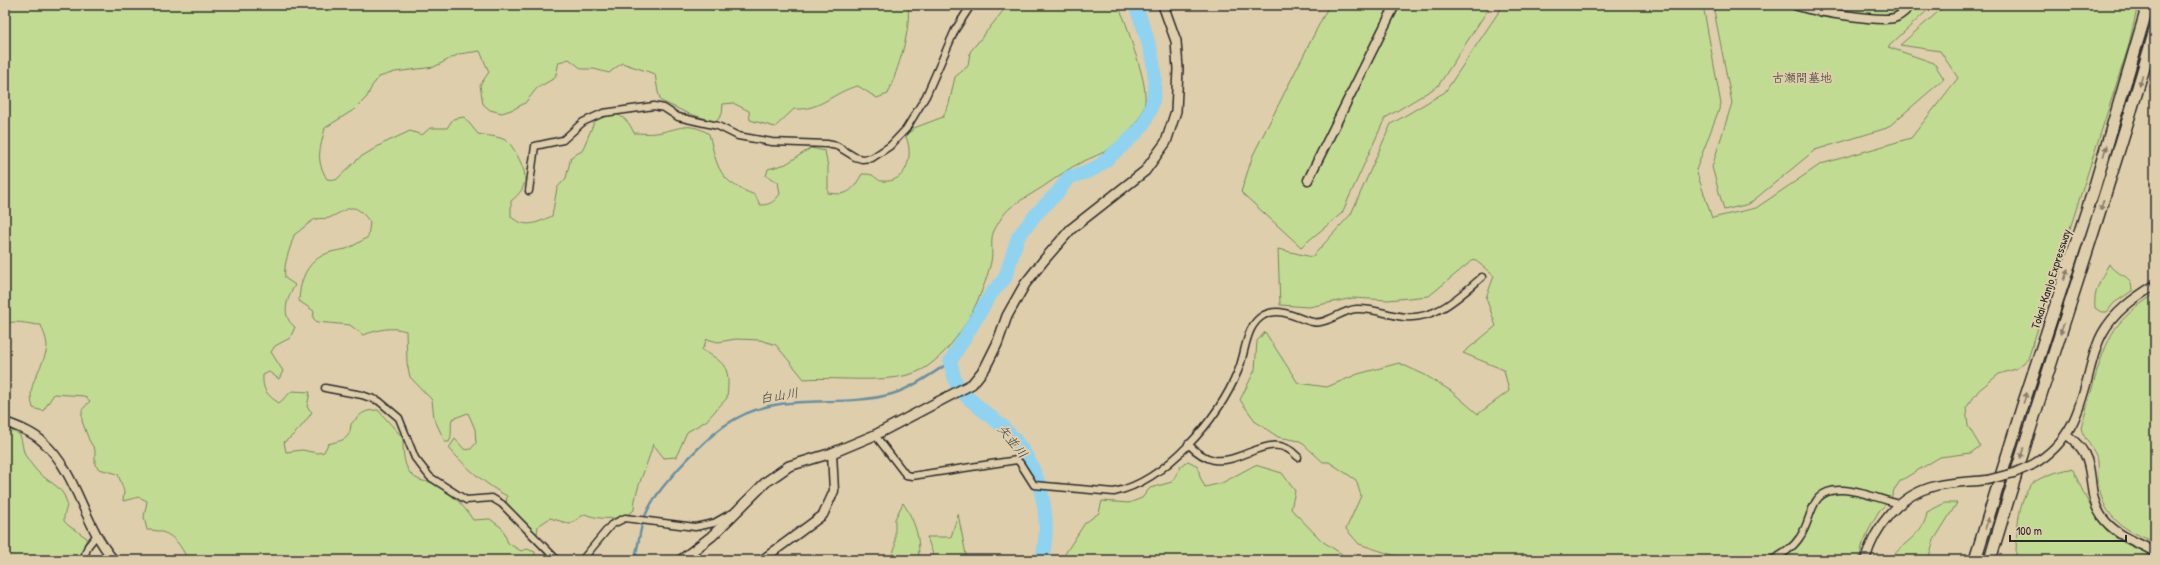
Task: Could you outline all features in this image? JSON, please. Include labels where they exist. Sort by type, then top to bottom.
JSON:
[{"type":"highway","name":"Tokai-Kanjo Expressway","points":[[1976,560],[2022,408],[2094,189],[2148,5]]},
{"type":"highway","points":[[1990,560],[2034,412],[2132,111],[2155,30]]},
{"type":"main road","points":[[682,560],[712,536],[738,508],[766,482],[789,466],[832,453],[875,435],[948,398],[972,384],[985,368],[1011,309],[1026,284],[1044,260],[1071,229],[1141,174],[1153,162],[1166,142],[1176,111],[1178,63],[1173,30],[1163,5]]},
{"type":"street","points":[[529,191],[535,146],[563,140],[590,118],[604,113],[644,106],[659,106],[678,117],[708,123],[738,136],[772,142],[827,144],[837,146],[855,157],[862,159],[872,158],[890,146],[906,129],[931,86],[955,30],[971,5]]},
{"type":"street","points":[[1308,180],[1395,5]]},
{"type":"street","points":[[1795,5],[1888,19],[1901,14],[1911,5]]},
{"type":"street","points":[[875,435],[906,475],[912,476],[1017,460],[1034,485],[1114,492],[1148,479],[1168,465],[1211,419],[1228,392],[1238,371],[1251,328],[1256,319],[1265,314],[1278,311],[1314,323],[1356,309],[1371,310],[1411,318],[1436,312],[1454,301],[1482,277]]},
{"type":"street","points":[[1865,560],[1869,544],[1879,527],[1900,504],[1915,493],[1935,486],[1987,480],[2014,473],[2044,459],[2067,435],[2082,402],[2101,335],[2111,320],[2123,307],[2155,285]]},
{"type":"street","points":[[325,388],[362,395],[379,401],[398,418],[415,458],[430,477],[466,500],[492,498],[502,504],[556,560]]},
{"type":"street","points":[[5,422],[34,435],[55,454],[67,472],[96,536],[114,560]]},
{"type":"street","points":[[2067,435],[2084,452],[2087,459],[2094,501],[2103,518],[2125,539],[2155,552]]},
{"type":"street","points":[[1188,444],[1195,451],[1214,460],[1222,460],[1259,449],[1282,446],[1290,449],[1298,457]]},
{"type":"street","points":[[762,560],[823,515],[834,491],[832,453]]},
{"type":"street","points":[[1772,560],[1786,552],[1797,542],[1804,531],[1812,505],[1824,494],[1843,490],[1900,504]]},
{"type":"street","points":[[582,560],[611,525],[624,518],[636,518],[695,527],[714,523],[727,517],[738,508]]},
{"type":"street","points":[[83,560],[88,546],[96,536]]},
{"type":"green space","points":[[5,5],[908,5],[908,27],[906,39],[900,62],[888,94],[877,98],[858,86],[812,107],[794,109],[775,127],[750,120],[749,111],[733,103],[723,104],[722,114],[716,122],[687,113],[661,101],[655,74],[622,63],[609,73],[594,69],[582,69],[569,59],[559,62],[555,78],[537,88],[525,103],[502,113],[490,110],[483,104],[480,85],[489,72],[480,51],[459,54],[434,67],[395,72],[379,77],[372,86],[367,97],[355,109],[325,128],[320,154],[321,166],[327,179],[336,180],[359,158],[382,144],[410,131],[422,135],[430,128],[447,128],[453,119],[464,117],[478,134],[496,137],[507,141],[513,149],[523,168],[525,180],[521,190],[511,201],[511,217],[517,221],[527,224],[536,223],[552,216],[557,188],[566,178],[571,157],[582,151],[595,120],[613,113],[626,120],[634,133],[656,133],[689,127],[702,130],[709,134],[718,165],[727,179],[743,190],[755,195],[760,205],[772,202],[780,194],[778,182],[766,176],[768,169],[786,164],[811,148],[825,151],[828,167],[828,193],[841,194],[849,191],[862,174],[872,175],[882,181],[891,181],[903,173],[909,160],[906,137],[914,128],[943,117],[949,104],[955,77],[968,66],[970,52],[1003,11],[1004,5],[1117,5],[1126,24],[1139,63],[1144,85],[1145,102],[1140,117],[1129,131],[1116,143],[1104,152],[1069,169],[1016,203],[1005,213],[992,236],[991,262],[976,305],[960,333],[940,356],[928,366],[916,372],[885,379],[804,379],[776,345],[760,340],[736,339],[718,342],[707,339],[702,350],[717,359],[725,368],[728,380],[727,398],[706,421],[687,432],[676,457],[664,458],[653,444],[636,494],[634,510],[629,514],[617,518],[603,518],[585,514],[570,524],[550,518],[538,526],[537,534],[506,503],[507,496],[491,487],[476,475],[449,448],[455,439],[465,450],[471,449],[476,443],[475,429],[468,413],[452,419],[450,439],[449,442],[445,442],[434,418],[432,400],[410,377],[407,363],[406,331],[395,329],[379,330],[363,335],[350,325],[317,322],[313,318],[314,311],[299,301],[301,285],[304,277],[307,270],[316,259],[331,252],[349,248],[368,237],[370,222],[360,211],[355,208],[347,209],[329,218],[314,220],[294,235],[286,262],[285,278],[295,285],[286,307],[286,312],[290,323],[295,327],[290,338],[275,346],[271,352],[283,371],[279,379],[269,372],[263,375],[263,385],[266,392],[279,403],[292,391],[310,392],[307,407],[312,412],[300,428],[284,442],[286,452],[302,450],[317,453],[324,452],[328,444],[347,437],[351,424],[360,415],[369,411],[378,410],[403,438],[405,462],[410,473],[414,477],[422,481],[431,482],[450,494],[460,503],[473,520],[490,519],[502,528],[508,543],[521,551],[527,549],[535,552],[535,559],[188,560],[177,542],[167,534],[155,530],[147,530],[144,517],[147,501],[139,497],[123,501],[124,491],[118,474],[99,469],[95,465],[95,450],[89,440],[82,421],[82,410],[90,401],[84,396],[54,394],[43,411],[33,408],[31,400],[32,386],[47,349],[46,338],[41,325],[16,322],[8,323],[5,339]]},
{"type":"green space","points":[[1329,5],[1491,5],[1438,86],[1385,118],[1342,213],[1301,247],[1241,192],[1253,155]]},
{"type":"green space","points":[[1501,5],[1703,5],[1721,104],[1696,170],[1712,218],[1756,208],[1821,164],[1911,138],[1958,78],[1940,51],[1900,45],[1946,5],[2138,5],[2128,48],[2028,359],[2016,369],[1999,374],[1979,390],[1966,408],[1968,426],[1980,446],[1971,453],[1940,457],[1900,481],[1894,490],[1891,499],[1879,511],[1872,523],[1863,543],[1859,560],[1408,560],[1359,544],[1346,529],[1361,496],[1356,480],[1329,462],[1323,462],[1300,441],[1278,437],[1256,422],[1240,400],[1255,370],[1257,341],[1265,332],[1298,383],[1327,387],[1358,374],[1399,363],[1425,375],[1451,391],[1478,414],[1509,391],[1504,370],[1463,353],[1496,326],[1486,298],[1494,276],[1474,259],[1429,296],[1388,300],[1353,298],[1309,307],[1280,305],[1278,249],[1312,257],[1351,214],[1391,124],[1445,92],[1500,10]]},
{"type":"green space","name":"古瀬間墓地","points":[[1713,5],[1933,5],[1888,47],[1934,63],[1944,79],[1887,128],[1815,150],[1749,204],[1724,210],[1712,167],[1732,103]]},
{"type":"green space","points":[[2109,264],[2112,268],[2127,278],[2131,285],[2132,291],[2114,303],[2107,312],[2101,312],[2095,308],[2095,296],[2098,285]]},
{"type":"green space","points":[[2155,294],[2155,542],[2126,528],[2111,515],[2106,507],[2098,483],[2097,457],[2084,437],[2081,428],[2096,374],[2106,346],[2112,335],[2126,316]]},
{"type":"green space","points":[[5,429],[16,432],[20,436],[25,454],[31,464],[64,495],[67,505],[64,521],[87,538],[80,560],[5,560]]},
{"type":"green space","points":[[1188,461],[1198,466],[1200,477],[1205,487],[1222,483],[1255,465],[1282,473],[1295,491],[1291,509],[1322,541],[1351,560],[1061,560],[1085,523],[1099,513],[1102,501],[1129,503],[1142,498],[1150,488],[1172,482],[1181,466]]},
{"type":"green space","points":[[2070,469],[2073,470],[2102,525],[2116,538],[2155,558],[2155,560],[2016,560],[2018,519],[2028,489],[2033,483],[2041,478],[2056,472]]},
{"type":"green space","points":[[903,503],[914,523],[918,537],[918,560],[891,560],[895,547],[895,519]]},
{"type":"green space","points":[[1945,503],[1957,503],[1934,540],[1928,560],[1890,560],[1922,526],[1927,512]]},
{"type":"green space","points":[[958,514],[967,560],[935,560],[927,537],[951,537]]},
{"type":"waterway","name":"矢並川","points":[[1042,560],[1046,523],[1044,505],[1034,471],[1015,440],[1002,426],[960,390],[950,362],[991,294],[1005,278],[1018,237],[1036,214],[1058,192],[1069,177],[1087,172],[1103,163],[1139,130],[1148,116],[1153,101],[1155,85],[1154,69],[1151,52],[1135,5]]},
{"type":"waterway","name":"白山川","points":[[634,560],[643,521],[656,496],[680,467],[702,444],[736,418],[764,407],[780,404],[865,399],[892,394],[915,384],[950,362]]}]
